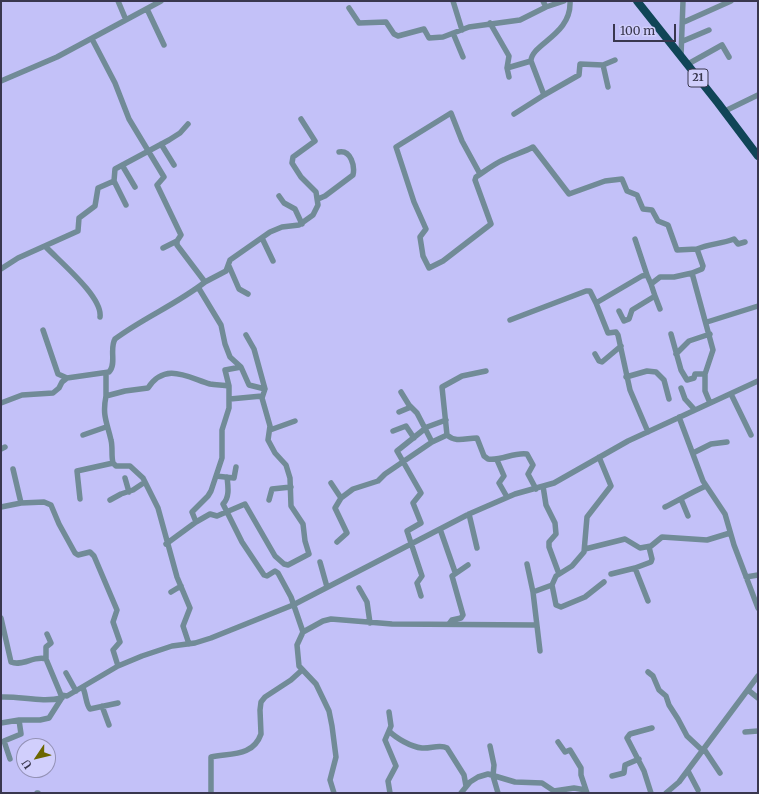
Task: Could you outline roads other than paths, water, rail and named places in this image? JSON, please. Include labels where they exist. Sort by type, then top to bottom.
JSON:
[{"type":"highway","name":"21","points":[[636,1],[725,111],[758,156]]},
{"type":"street","points":[[118,1],[126,20]]},
{"type":"street","points":[[1,81],[57,57],[161,1]]},
{"type":"street","points":[[453,1],[462,30]]},
{"type":"street","points":[[350,8],[358,22],[386,22],[394,34],[398,36],[424,29],[431,38],[490,23],[520,20],[545,4],[564,1]]},
{"type":"street","points":[[544,95],[531,61],[534,53],[551,39],[567,20],[570,1]]},
{"type":"street","points":[[681,56],[684,1]]},
{"type":"street","points":[[684,22],[731,1]]},
{"type":"street","points":[[147,9],[164,45]]},
{"type":"street","points":[[490,23],[509,56],[506,68],[509,77]]},
{"type":"street","points":[[683,41],[709,30]]},
{"type":"street","points":[[454,33],[463,57]]},
{"type":"street","points":[[92,38],[115,83],[129,119],[164,177],[157,185],[179,229],[181,237],[177,241],[163,248]]},
{"type":"street","points":[[688,64],[722,46],[729,57]]},
{"type":"street","points":[[514,114],[579,75],[580,64],[603,65],[615,60]]},
{"type":"street","points":[[506,68],[531,61]]},
{"type":"street","points":[[603,65],[608,87]]},
{"type":"street","points":[[725,111],[758,95]]},
{"type":"street","points":[[480,174],[462,141],[451,113],[396,147],[414,202],[426,229],[420,237],[423,256],[429,268],[443,261],[491,224],[476,177],[504,159],[534,147],[569,194],[601,182],[622,179],[627,191],[637,194],[643,209],[652,210],[658,221],[668,225],[677,250],[697,249],[710,244],[720,244],[734,240],[738,244],[745,242]]},
{"type":"street","points":[[43,330],[58,374],[67,378],[106,373],[111,370],[113,343],[115,340],[147,317],[226,271],[230,260],[262,238],[277,229],[302,224],[311,218],[317,209],[318,199],[313,188],[301,177],[292,163],[293,157],[315,141],[301,119]]},
{"type":"street","points":[[126,205],[114,181],[114,170],[180,133],[188,124]]},
{"type":"street","points":[[161,144],[174,166]]},
{"type":"street","points":[[318,199],[325,196],[353,175],[354,170],[348,153],[344,151],[339,152]]},
{"type":"street","points":[[122,165],[135,188]]},
{"type":"street","points":[[1,269],[14,260],[78,231],[79,218],[95,206],[97,190],[114,181]]},
{"type":"street","points":[[279,196],[284,203],[295,209],[302,224]]},
{"type":"street","points":[[262,238],[274,261]]},
{"type":"street","points":[[635,238],[660,309]]},
{"type":"street","points":[[177,241],[178,248],[205,282]]},
{"type":"street","points":[[45,246],[84,284],[100,309],[100,317]]},
{"type":"street","points":[[651,284],[660,277],[674,277],[692,273],[703,267],[697,249]]},
{"type":"street","points":[[229,266],[239,289],[248,294]]},
{"type":"street","points":[[692,273],[707,322],[713,350],[705,374],[705,391],[710,403]]},
{"type":"street","points":[[596,303],[637,278],[647,275]]},
{"type":"street","points":[[198,287],[221,324],[225,344],[230,357],[241,367],[250,385],[265,389]]},
{"type":"street","points":[[510,320],[586,291],[590,291],[607,332],[617,332],[626,377],[632,397],[648,432]]},
{"type":"street","points":[[619,311],[622,319],[626,321],[630,318],[632,310],[655,296]]},
{"type":"street","points":[[707,322],[758,306]]},
{"type":"street","points":[[671,334],[681,370],[687,380],[694,378],[695,374],[705,374]]},
{"type":"street","points":[[676,354],[689,341],[710,334]]},
{"type":"street","points":[[246,335],[254,349],[265,389],[265,394],[262,396]]},
{"type":"street","points":[[595,354],[599,361],[602,362],[621,346]]},
{"type":"street","points":[[196,522],[192,512],[208,496],[222,458],[222,430],[230,399],[226,369],[241,367]]},
{"type":"street","points":[[486,371],[462,376],[442,387],[447,435],[452,439],[459,440],[476,438],[486,458],[497,460],[522,453],[527,454],[533,466],[528,474],[536,489]]},
{"type":"street","points":[[626,377],[648,371],[656,372],[664,380],[669,399]]},
{"type":"street","points":[[106,373],[104,412],[106,427],[112,442],[113,463]]},
{"type":"street","points":[[106,396],[125,391],[148,388],[153,380],[178,373],[212,384],[229,386]]},
{"type":"street","points":[[1,403],[22,395],[53,392],[59,388],[67,378]]},
{"type":"street","points":[[1,697],[14,696],[26,699],[51,700],[63,697],[83,688],[118,666],[166,648],[211,638],[293,605],[469,514],[506,497],[536,489],[565,478],[648,432],[758,381]]},
{"type":"street","points":[[681,388],[685,399],[694,410]]},
{"type":"street","points":[[401,392],[417,413],[432,442]]},
{"type":"street","points":[[731,394],[751,435]]},
{"type":"street","points":[[230,399],[262,396]]},
{"type":"street","points":[[166,544],[196,522],[210,514],[217,516],[225,511],[241,505],[247,505],[252,519],[275,556],[284,564],[288,565],[307,556],[309,552],[305,541],[303,524],[290,500],[291,488],[286,465],[272,449],[268,440],[270,420],[262,396]]},
{"type":"street","points":[[400,412],[411,407]]},
{"type":"street","points":[[679,417],[706,486],[725,514],[730,534],[746,577],[755,592],[758,608]]},
{"type":"street","points":[[421,596],[417,583],[422,576],[407,530],[421,523],[413,503],[421,493],[397,451],[425,428],[433,423],[446,420]]},
{"type":"street","points":[[270,430],[295,421]]},
{"type":"street","points":[[393,431],[406,426],[414,438]]},
{"type":"street","points":[[84,435],[106,427]]},
{"type":"street","points":[[337,542],[347,533],[335,508],[341,498],[353,489],[381,480],[383,476],[432,442],[447,435]]},
{"type":"street","points":[[693,453],[712,444],[728,442]]},
{"type":"street","points":[[533,592],[552,585],[559,574],[572,566],[585,549],[585,521],[594,506],[611,486],[599,458]]},
{"type":"street","points":[[497,460],[504,476],[499,483],[506,497]]},
{"type":"street","points":[[80,499],[77,471],[113,463],[116,466],[130,466],[141,475],[160,515],[166,544],[190,608],[183,626],[189,644]]},
{"type":"street","points":[[216,476],[235,477],[236,467]]},
{"type":"street","points":[[13,469],[21,503]]},
{"type":"street","points":[[227,477],[228,491],[226,499],[222,504],[225,511],[242,542],[264,575],[267,576],[275,571],[278,572],[293,605],[302,632],[297,645],[299,664],[312,680],[328,707],[336,757],[330,780],[334,793]]},
{"type":"street","points":[[124,478],[129,492]]},
{"type":"street","points":[[110,500],[129,492],[145,482]]},
{"type":"street","points":[[331,483],[341,498]]},
{"type":"street","points":[[543,486],[546,505],[556,526],[555,535],[549,541],[548,547],[559,574]]},
{"type":"street","points":[[665,507],[706,486]]},
{"type":"street","points":[[269,500],[272,489],[291,488]]},
{"type":"street","points":[[680,498],[688,516]]},
{"type":"street","points":[[1,507],[21,503],[44,502],[51,505],[59,524],[75,553],[78,555],[90,552],[94,556],[117,610],[113,622],[120,642],[113,650],[118,666]]},
{"type":"street","points":[[469,514],[477,548]]},
{"type":"street","points":[[440,529],[455,572]]},
{"type":"street","points":[[585,549],[625,539],[629,540],[638,548],[649,547],[662,537],[707,540],[730,534]]},
{"type":"street","points":[[611,574],[635,568],[652,561],[649,547]]},
{"type":"street","points":[[320,562],[327,587]]},
{"type":"street","points":[[527,564],[533,592],[540,651]]},
{"type":"street","points":[[449,624],[452,620],[461,618],[463,615],[459,597],[452,578],[455,572],[468,565]]},
{"type":"street","points":[[635,568],[648,601]]},
{"type":"street","points":[[746,577],[758,575]]},
{"type":"street","points":[[552,585],[556,605],[561,607],[585,598],[604,582]]},
{"type":"street","points":[[170,592],[181,586]]},
{"type":"street","points":[[360,588],[367,602],[370,623]]},
{"type":"street","points":[[1,618],[11,662],[15,663],[39,658],[46,659]]},
{"type":"street","points":[[302,632],[326,619],[343,619],[370,623],[536,625]]},
{"type":"street","points":[[47,634],[51,643],[46,647],[46,659],[56,685],[63,697]]},
{"type":"street","points":[[211,793],[210,760],[212,757],[242,753],[250,748],[261,734],[261,702],[265,697],[304,671]]},
{"type":"street","points":[[648,672],[653,676],[659,690],[666,696],[669,705],[687,736],[704,750],[720,773]]},
{"type":"street","points":[[66,673],[76,691]]},
{"type":"street","points":[[666,793],[677,784],[688,771],[758,676]]},
{"type":"street","points":[[83,688],[88,708],[118,703]]},
{"type":"street","points":[[748,690],[758,698]]},
{"type":"street","points":[[1,723],[49,718],[63,697]]},
{"type":"street","points":[[102,706],[109,724]]},
{"type":"street","points":[[389,712],[391,726],[385,740],[396,766],[388,781],[390,793]]},
{"type":"street","points":[[10,759],[4,742],[21,734],[19,720]]},
{"type":"street","points":[[651,793],[639,760],[627,736],[652,728]]},
{"type":"street","points":[[389,731],[397,737],[417,747],[425,748],[444,746],[447,748],[464,775],[466,786]]},
{"type":"street","points":[[745,732],[758,731]]},
{"type":"street","points":[[558,742],[565,752],[570,750],[580,767],[587,792]]},
{"type":"street","points":[[490,746],[494,765],[493,776],[498,793]]},
{"type":"street","points":[[612,776],[624,773],[625,765],[639,760]]},
{"type":"street","points":[[688,771],[698,790]]},
{"type":"street","points":[[461,793],[466,786],[481,775],[488,774],[515,782],[542,783],[554,791],[574,788],[587,792]]}]
